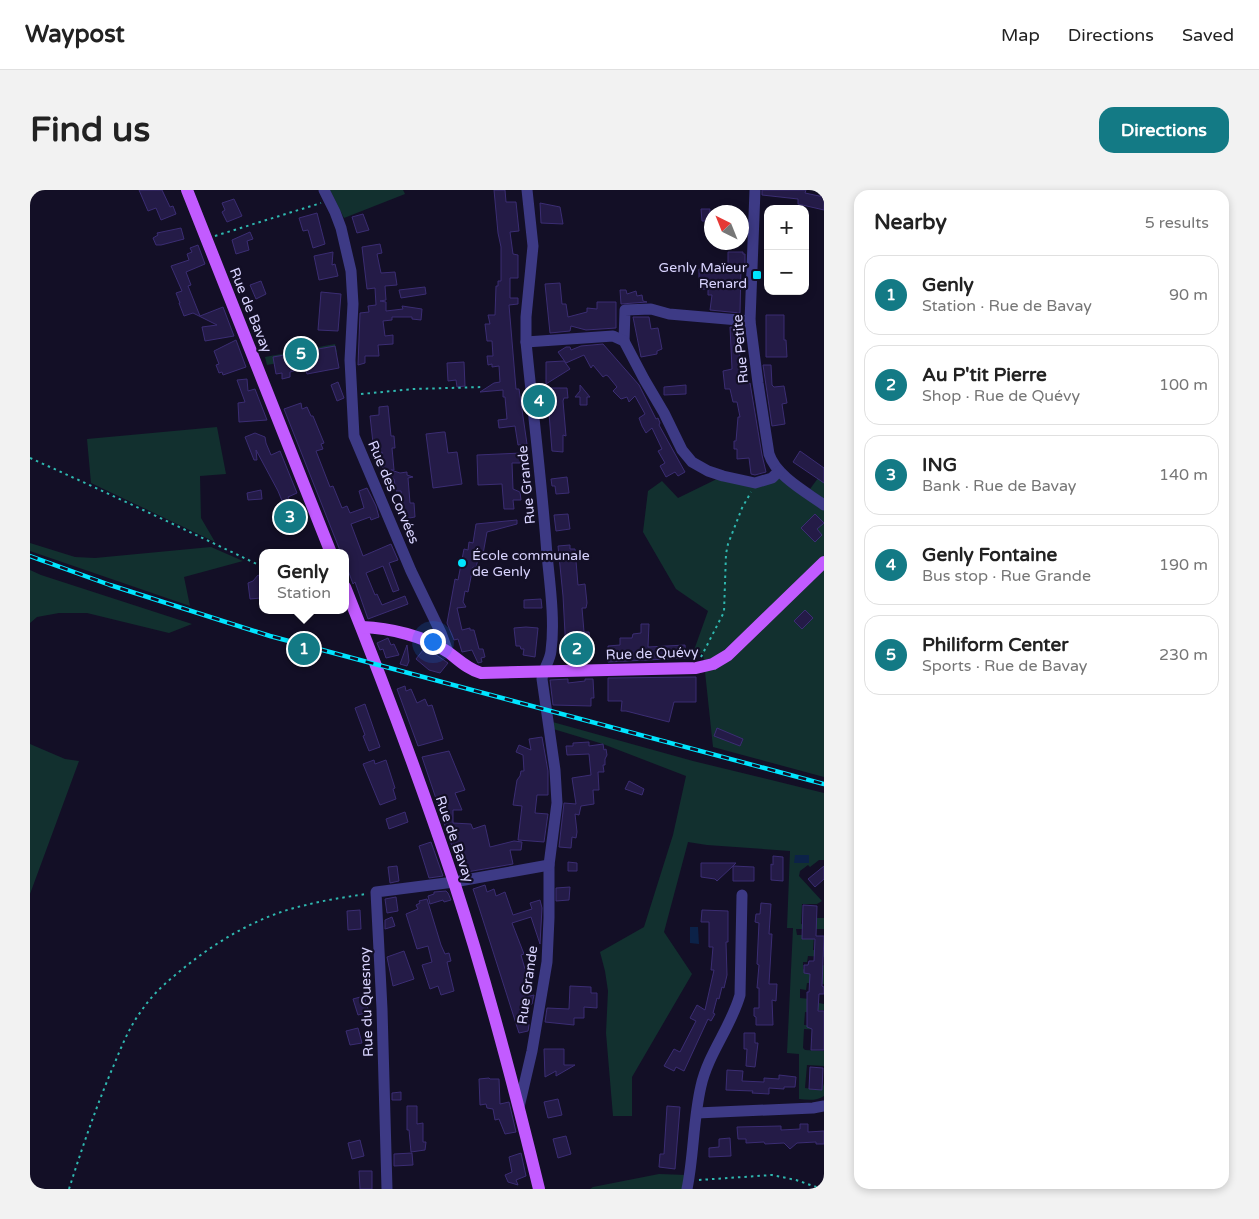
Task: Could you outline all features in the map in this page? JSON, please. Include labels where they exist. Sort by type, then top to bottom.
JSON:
[{"type":"main road","name":"Rue de Bavay","points":[[187,190],[329,549]]},
{"type":"main road","name":"Rue de Quévy","points":[[362,628],[392,632],[427,640],[448,652],[472,670],[481,673],[696,668],[713,664],[728,655],[824,562]]},
{"type":"main road","name":"Rue de Bavay","points":[[349,597],[426,800],[454,882],[500,1034],[539,1189]]},
{"type":"street","name":"Rue des Corvées","points":[[324,190],[330,200],[343,236],[352,280],[353,304],[350,360],[354,436],[448,652]]},
{"type":"street","name":"Rue Grande","points":[[519,1107],[532,1051],[547,962],[549,865],[557,803],[555,770],[542,680],[551,652],[552,631],[546,537],[526,342],[526,316],[533,246],[527,190]]},
{"type":"street","name":"Rue Petite","points":[[755,190],[750,321],[768,447],[772,463],[779,471]]},
{"type":"street","points":[[750,321],[669,314],[652,309],[625,310],[624,341],[682,450],[692,462],[708,471],[755,483],[772,478],[779,471],[824,505]]},
{"type":"street","points":[[526,342],[613,336],[624,341]]},
{"type":"street","points":[[376,892],[454,882],[549,865]]},
{"type":"street","name":"Rue du Quesnoy","points":[[376,892],[387,1189]]},
{"type":"street","points":[[688,1186],[701,1086],[708,1067],[734,1014],[740,995],[742,895]]},
{"type":"street","points":[[697,1112],[824,1106]]},
{"type":"path","points":[[216,236],[330,200]]},
{"type":"path","points":[[352,396],[412,389],[484,388]]},
{"type":"path","points":[[30,458],[259,565]]},
{"type":"path","points":[[696,668],[724,612],[728,544],[742,508],[755,483]]},
{"type":"path","points":[[69,1189],[117,1057],[140,1012],[157,992],[205,952],[235,933],[272,915],[304,905],[376,892]]},
{"type":"path","points":[[688,1186],[724,1178],[772,1176],[796,1180],[822,1189]]},
{"type":"green space","points":[[330,190],[403,190],[405,194],[344,218]]},
{"type":"green space","points":[[335,344],[337,352],[267,365],[265,357]]},
{"type":"green space","points":[[217,427],[226,474],[200,476],[201,518],[215,542],[91,483],[87,439]]},
{"type":"green space","points":[[824,470],[824,499],[810,489]]},
{"type":"green space","points":[[779,471],[824,505],[824,777],[713,747],[703,653],[693,653],[708,611],[676,589],[643,532],[648,491],[662,481],[678,498],[723,476],[755,483]]},
{"type":"green space","points":[[30,543],[75,557],[95,558],[211,547],[243,561],[184,577],[190,606],[30,551]]},
{"type":"green space","points":[[30,570],[192,624],[169,633],[87,613],[59,613],[37,617],[30,623]]},
{"type":"green space","points":[[549,721],[693,761],[824,793],[824,860],[819,860],[810,867],[808,865],[800,871],[799,876],[822,901],[817,904],[802,904],[801,924],[816,925],[817,918],[824,918],[824,929],[796,929],[797,935],[814,935],[813,950],[824,950],[824,957],[808,956],[807,962],[803,962],[803,969],[807,970],[824,965],[824,984],[807,983],[806,990],[800,989],[800,998],[819,1000],[819,1003],[824,1004],[824,1010],[815,1010],[814,1013],[805,1012],[804,1025],[824,1026],[824,1030],[804,1029],[803,1048],[805,1050],[824,1051],[824,1066],[807,1065],[805,1088],[822,1090],[824,1083],[824,1096],[809,1100],[799,1099],[799,1054],[787,1053],[793,928],[787,928],[790,851],[688,842],[664,932],[692,974],[632,1077],[632,1116],[613,1116],[606,1033],[608,991],[600,952],[644,927],[673,835],[686,776],[603,744],[550,728]]},
{"type":"green space","points":[[30,744],[65,759],[79,761],[30,894]]},
{"type":"green space","points":[[659,1174],[686,1175],[684,1189],[590,1189],[593,1187]]},
{"type":"water","points":[[795,855],[809,855],[809,863],[794,863]]},
{"type":"water","points":[[690,927],[698,927],[699,944],[690,943]]},
{"type":"building","points":[[139,190],[162,190],[170,207],[173,206],[176,214],[161,220],[156,208],[148,211]]},
{"type":"building","points":[[494,190],[505,190],[506,202],[516,202],[519,231],[510,232],[513,254],[518,255],[518,278],[510,278],[510,298],[518,298],[518,304],[509,305],[516,389],[519,389],[527,444],[518,445],[515,426],[499,428],[498,420],[507,419],[503,390],[480,392],[494,383],[500,382],[499,366],[492,367],[492,364],[488,365],[487,356],[493,356],[492,341],[487,341],[485,324],[490,324],[488,315],[495,315],[496,286],[498,286],[498,281],[501,281],[501,247]]},
{"type":"building","points":[[762,190],[806,190],[805,193],[824,197],[824,210],[798,204],[798,199],[762,195]]},
{"type":"building","points":[[234,199],[242,216],[227,222],[222,212],[225,210],[222,203]]},
{"type":"building","points":[[540,203],[560,207],[563,224],[541,223]]},
{"type":"building","points":[[701,209],[704,209],[704,221],[702,221]]},
{"type":"building","points":[[317,213],[325,244],[313,248],[308,230],[303,231],[299,218]]},
{"type":"building","points":[[363,214],[369,230],[357,233],[352,217]]},
{"type":"building","points":[[181,228],[184,239],[156,245],[153,238],[158,235],[157,233]]},
{"type":"building","points":[[250,232],[253,239],[247,241],[249,250],[236,254],[232,240]]},
{"type":"building","points":[[380,244],[382,253],[377,254],[381,273],[395,272],[397,285],[385,286],[386,300],[380,301],[386,302],[386,311],[403,309],[402,306],[422,309],[421,320],[412,319],[412,317],[392,317],[392,320],[383,321],[385,336],[393,335],[393,344],[378,345],[379,356],[365,356],[365,363],[358,365],[360,313],[369,312],[368,306],[376,305],[375,288],[367,289],[362,247]]},
{"type":"building","points":[[198,245],[205,264],[186,272],[191,285],[188,286],[200,316],[223,307],[234,336],[205,341],[202,327],[217,325],[193,313],[184,316],[176,293],[182,291],[171,266],[189,260],[187,254],[192,252],[190,248]]},
{"type":"building","points":[[333,252],[332,265],[335,264],[338,276],[319,280],[314,256]]},
{"type":"building","points":[[728,252],[743,252],[745,254],[745,266],[741,267],[740,313],[710,310],[712,295],[708,295],[708,289],[699,289],[699,269],[720,270],[720,266],[728,266]]},
{"type":"building","points":[[261,281],[266,294],[256,299],[250,285]]},
{"type":"building","points":[[560,283],[562,304],[566,304],[568,317],[587,312],[587,308],[597,309],[597,302],[616,302],[616,328],[586,330],[571,326],[570,331],[550,333],[545,284]]},
{"type":"building","points":[[425,287],[426,294],[401,298],[399,290]]},
{"type":"building","points":[[620,290],[626,290],[627,294],[636,291],[637,296],[642,295],[643,301],[647,302],[621,304]]},
{"type":"building","points":[[321,292],[341,294],[338,331],[318,330]]},
{"type":"building","points":[[766,315],[784,315],[784,340],[786,340],[787,357],[766,357]]},
{"type":"building","points":[[633,317],[649,317],[651,329],[658,328],[662,349],[657,351],[657,354],[641,357]]},
{"type":"building","points":[[730,327],[743,328],[745,338],[739,339],[740,362],[744,362],[747,383],[750,383],[766,472],[755,475],[751,474],[749,458],[737,459],[737,449],[734,449],[738,417],[740,417],[737,402],[733,402],[730,389],[725,389],[723,371],[732,369]]},
{"type":"building","points":[[236,340],[246,367],[223,375],[222,372],[219,373],[216,365],[219,364],[214,351]]},
{"type":"building","points":[[603,344],[639,385],[685,472],[678,476],[675,472],[666,477],[660,466],[665,463],[658,451],[662,449],[652,428],[646,433],[642,426],[639,418],[645,414],[635,396],[629,402],[627,397],[621,399],[613,391],[617,387],[608,376],[603,377],[593,365],[591,368],[584,355],[566,363],[558,352],[566,347],[570,347],[571,350],[581,346]]},
{"type":"building","points":[[335,346],[339,368],[307,374],[305,368],[290,372],[290,377],[282,379],[282,373],[276,374],[273,357]]},
{"type":"building","points":[[564,361],[570,369],[546,384],[546,362]]},
{"type":"building","points":[[464,362],[465,386],[457,387],[456,380],[448,381],[447,363]]},
{"type":"building","points":[[763,365],[771,365],[772,385],[774,387],[784,386],[787,403],[782,404],[785,424],[772,426]]},
{"type":"building","points":[[247,379],[248,391],[255,389],[267,420],[239,422],[238,403],[245,402],[237,380]]},
{"type":"building","points":[[338,382],[344,398],[337,401],[331,385]]},
{"type":"building","points":[[580,385],[590,397],[587,397],[587,405],[580,405],[580,397],[575,397],[580,391]]},
{"type":"building","points":[[686,385],[686,394],[664,395],[664,387]]},
{"type":"building","points":[[547,388],[567,388],[568,398],[564,398],[563,401],[566,436],[563,435],[563,452],[552,451]]},
{"type":"building","points":[[301,403],[302,409],[307,407],[311,416],[313,416],[324,443],[321,444],[323,449],[316,451],[330,487],[333,486],[342,508],[347,506],[350,513],[364,508],[359,491],[367,488],[379,517],[371,520],[370,517],[351,524],[363,556],[391,544],[398,560],[389,563],[399,590],[393,592],[383,566],[366,573],[375,595],[377,594],[382,605],[405,596],[408,604],[368,619],[355,582],[353,584],[349,573],[349,549],[339,549],[284,409]]},
{"type":"building","points":[[388,406],[391,436],[394,436],[395,448],[392,448],[394,470],[391,470],[400,473],[407,472],[407,475],[413,477],[408,478],[410,503],[414,503],[415,517],[404,519],[401,491],[396,491],[394,479],[388,480],[387,471],[383,471],[382,452],[375,453],[370,416],[379,415],[379,407]]},
{"type":"building","points":[[445,432],[448,453],[457,452],[462,484],[433,488],[426,434]]},
{"type":"building","points":[[255,433],[265,437],[271,455],[280,451],[297,493],[288,497],[296,511],[300,526],[298,527],[299,530],[285,532],[276,512],[285,508],[278,491],[256,450],[257,460],[254,460],[245,437]]},
{"type":"building","points":[[800,451],[824,468],[824,483],[793,462]]},
{"type":"building","points":[[522,453],[522,463],[512,463],[513,489],[520,492],[521,500],[513,500],[514,509],[504,509],[502,484],[478,485],[477,455]]},
{"type":"building","points":[[567,477],[569,493],[556,494],[555,486],[552,486],[551,479]]},
{"type":"building","points":[[261,490],[262,499],[248,500],[247,493]]},
{"type":"building","points":[[568,514],[570,529],[556,531],[554,515]]},
{"type":"building","points":[[815,514],[824,523],[817,529],[822,535],[815,542],[801,528]]},
{"type":"building","points":[[517,520],[517,524],[487,532],[483,554],[479,554],[476,568],[473,567],[468,592],[465,591],[463,602],[466,607],[457,608],[462,630],[470,628],[470,630],[474,630],[479,649],[483,649],[485,657],[481,658],[482,662],[478,663],[472,650],[462,652],[458,639],[454,640],[447,623],[455,579],[458,580],[464,549],[468,550],[469,542],[473,543],[476,524]]},
{"type":"building","points":[[570,545],[570,549],[575,549],[578,585],[585,584],[587,603],[586,608],[582,608],[584,632],[589,632],[592,653],[590,662],[574,663],[573,652],[566,652],[558,546]]},
{"type":"building","points":[[259,576],[259,598],[250,599],[248,583]]},
{"type":"building","points":[[541,599],[542,608],[524,608],[524,600]]},
{"type":"building","points":[[805,610],[813,618],[802,629],[794,621]]},
{"type":"building","points":[[641,624],[649,624],[648,647],[685,645],[686,658],[608,662],[608,646],[620,645],[620,638],[632,638],[633,634],[641,633]]},
{"type":"building","points":[[514,628],[538,628],[535,657],[523,655],[524,649],[516,646]]},
{"type":"building","points":[[388,638],[391,645],[394,644],[399,655],[386,658],[383,649],[380,650],[377,643]]},
{"type":"building","points":[[407,645],[409,661],[407,666],[400,664]]},
{"type":"building","points":[[423,650],[429,654],[431,652],[435,654],[448,663],[440,673],[429,670],[416,659]]},
{"type":"building","points":[[696,677],[696,702],[674,702],[669,722],[621,711],[622,701],[608,701],[608,678]]},
{"type":"building","points":[[568,679],[568,683],[593,679],[594,698],[591,698],[591,706],[553,705],[550,680]]},
{"type":"building","points":[[405,686],[406,691],[411,689],[417,703],[425,699],[428,706],[432,705],[443,739],[418,746],[397,689]]},
{"type":"building","points":[[365,704],[380,747],[369,751],[355,708]]},
{"type":"building","points":[[717,728],[743,739],[740,746],[714,736]]},
{"type":"building","points":[[542,737],[548,771],[548,795],[537,795],[535,813],[548,814],[544,842],[518,840],[522,806],[513,805],[517,780],[521,771],[524,771],[523,755],[516,752],[519,745],[531,750],[529,739]]},
{"type":"building","points":[[589,742],[589,746],[603,744],[604,750],[606,749],[607,755],[605,765],[603,765],[604,772],[598,772],[599,790],[593,790],[594,804],[581,806],[579,815],[575,814],[577,832],[576,838],[572,837],[571,848],[559,847],[564,803],[576,804],[572,778],[591,775],[589,754],[567,755],[566,746],[573,746],[573,743]]},
{"type":"building","points":[[449,751],[465,790],[455,793],[462,810],[453,810],[453,823],[471,824],[473,829],[485,825],[490,847],[514,841],[522,842],[521,850],[510,850],[513,864],[461,873],[422,757]]},
{"type":"building","points":[[374,760],[375,764],[386,760],[395,788],[393,789],[396,799],[380,805],[363,764]]},
{"type":"building","points":[[629,781],[644,789],[642,795],[625,789]]},
{"type":"building","points":[[405,812],[408,822],[389,829],[386,819]]},
{"type":"building","points":[[431,842],[443,876],[429,878],[419,846]]},
{"type":"building","points":[[773,856],[783,857],[783,881],[771,880]]},
{"type":"building","points":[[568,862],[577,863],[577,871],[568,871]]},
{"type":"building","points":[[701,863],[736,863],[717,881],[701,877]]},
{"type":"building","points":[[397,866],[399,881],[390,883],[388,867]]},
{"type":"building","points":[[733,866],[754,867],[754,881],[733,881]]},
{"type":"building","points":[[824,866],[824,879],[815,887],[808,879]]},
{"type":"building","points":[[485,885],[487,892],[494,889],[496,896],[505,892],[513,915],[532,909],[530,903],[540,900],[542,908],[540,944],[531,917],[512,923],[524,954],[521,955],[525,969],[529,975],[527,976],[528,979],[524,980],[530,996],[534,995],[532,1004],[524,1007],[529,1025],[528,1031],[519,1033],[473,889]]},
{"type":"building","points":[[570,887],[569,900],[556,901],[556,888]]},
{"type":"building","points":[[446,891],[451,900],[430,904],[428,896],[434,894],[434,892]]},
{"type":"building","points":[[396,897],[398,911],[387,913],[385,899]]},
{"type":"building","points":[[427,899],[441,945],[445,954],[449,953],[451,961],[447,962],[454,991],[441,995],[438,986],[430,989],[422,965],[432,962],[428,946],[417,949],[406,914],[418,909],[416,905],[420,903],[419,901]]},
{"type":"building","points":[[761,903],[771,904],[769,934],[772,934],[769,984],[777,984],[776,1001],[772,1000],[773,1025],[756,1025],[756,1017],[754,1016],[754,1008],[759,1008],[759,988],[757,988],[759,965],[757,964],[759,923],[755,922],[756,914],[760,914]]},
{"type":"building","points":[[803,905],[817,906],[816,936],[824,936],[822,986],[824,987],[824,994],[819,994],[818,1011],[824,1011],[824,1050],[811,1050],[812,1029],[807,1027],[807,992],[809,992],[810,974],[804,973],[804,965],[808,965],[809,961],[814,961],[815,939],[802,939]]},
{"type":"building","points":[[360,910],[361,929],[348,930],[347,911]]},
{"type":"building","points":[[702,910],[728,911],[728,942],[726,942],[727,975],[724,988],[722,987],[719,999],[717,998],[713,1013],[715,1014],[711,1021],[708,1019],[684,1071],[676,1067],[674,1071],[664,1066],[674,1049],[680,1052],[696,1021],[690,1018],[697,1005],[705,1010],[714,970],[711,970],[713,947],[709,947],[709,922],[701,922]]},
{"type":"building","points":[[392,917],[395,926],[385,929],[385,920]]},
{"type":"building","points":[[404,951],[414,979],[393,986],[387,957]]},
{"type":"building","points":[[570,986],[591,987],[591,993],[597,993],[597,1008],[584,1007],[584,1018],[574,1018],[574,1025],[545,1022],[547,1008],[569,1009]]},
{"type":"building","points":[[364,996],[369,1012],[358,1015],[353,999]]},
{"type":"building","points":[[358,1028],[362,1043],[350,1045],[346,1031]]},
{"type":"building","points":[[744,1033],[755,1033],[755,1043],[758,1043],[755,1067],[746,1066],[747,1049],[744,1049]]},
{"type":"building","points":[[544,1049],[564,1049],[564,1065],[575,1065],[556,1076],[556,1071],[545,1077]]},
{"type":"building","points":[[810,1067],[823,1068],[822,1090],[809,1089]]},
{"type":"building","points":[[727,1070],[743,1071],[742,1081],[764,1082],[764,1078],[779,1079],[779,1075],[796,1077],[795,1087],[784,1087],[784,1089],[769,1088],[769,1094],[752,1093],[753,1091],[726,1090]]},
{"type":"building","points":[[479,1079],[499,1079],[500,1104],[509,1102],[516,1132],[505,1134],[499,1119],[495,1120],[493,1109],[487,1108],[486,1104],[480,1105]]},
{"type":"building","points":[[401,1092],[401,1100],[392,1100],[392,1093]]},
{"type":"building","points":[[558,1099],[562,1115],[548,1118],[544,1102]]},
{"type":"building","points":[[407,1106],[417,1106],[417,1124],[423,1123],[423,1142],[426,1142],[425,1150],[411,1152],[409,1130],[407,1130]]},
{"type":"building","points":[[667,1106],[680,1107],[675,1169],[659,1167],[660,1154],[664,1154]]},
{"type":"building","points":[[800,1124],[808,1124],[808,1132],[824,1131],[824,1144],[816,1144],[816,1142],[797,1143],[790,1149],[784,1143],[746,1143],[746,1139],[738,1139],[737,1127],[781,1126],[781,1130],[800,1129]]},
{"type":"building","points":[[566,1136],[571,1154],[558,1158],[553,1139]]},
{"type":"building","points":[[730,1138],[731,1156],[709,1157],[709,1148],[719,1147],[719,1139]]},
{"type":"building","points":[[360,1140],[364,1156],[352,1159],[348,1143]]},
{"type":"building","points":[[412,1153],[413,1165],[394,1166],[394,1154]]},
{"type":"building","points":[[521,1153],[526,1176],[516,1180],[518,1185],[508,1182],[505,1175],[512,1172],[509,1157]]},
{"type":"building","points":[[359,1171],[372,1171],[372,1189],[360,1189]]},
{"type":"railway","points":[[30,556],[110,585],[270,636],[824,784]]},
{"type":"place","name":"Genly Maïeur Renard","points":[[757,275]]},
{"type":"place","name":"Philiform Center","points":[[301,354]]},
{"type":"place","name":"Genly Fontaine","points":[[539,401]]},
{"type":"place","name":"ING","points":[[290,517]]},
{"type":"place","name":"École communale de Genly","points":[[462,563]]},
{"type":"place","name":"Genly","points":[[304,649]]},
{"type":"place","name":"Au P'tit Pierre","points":[[577,649]]}]
